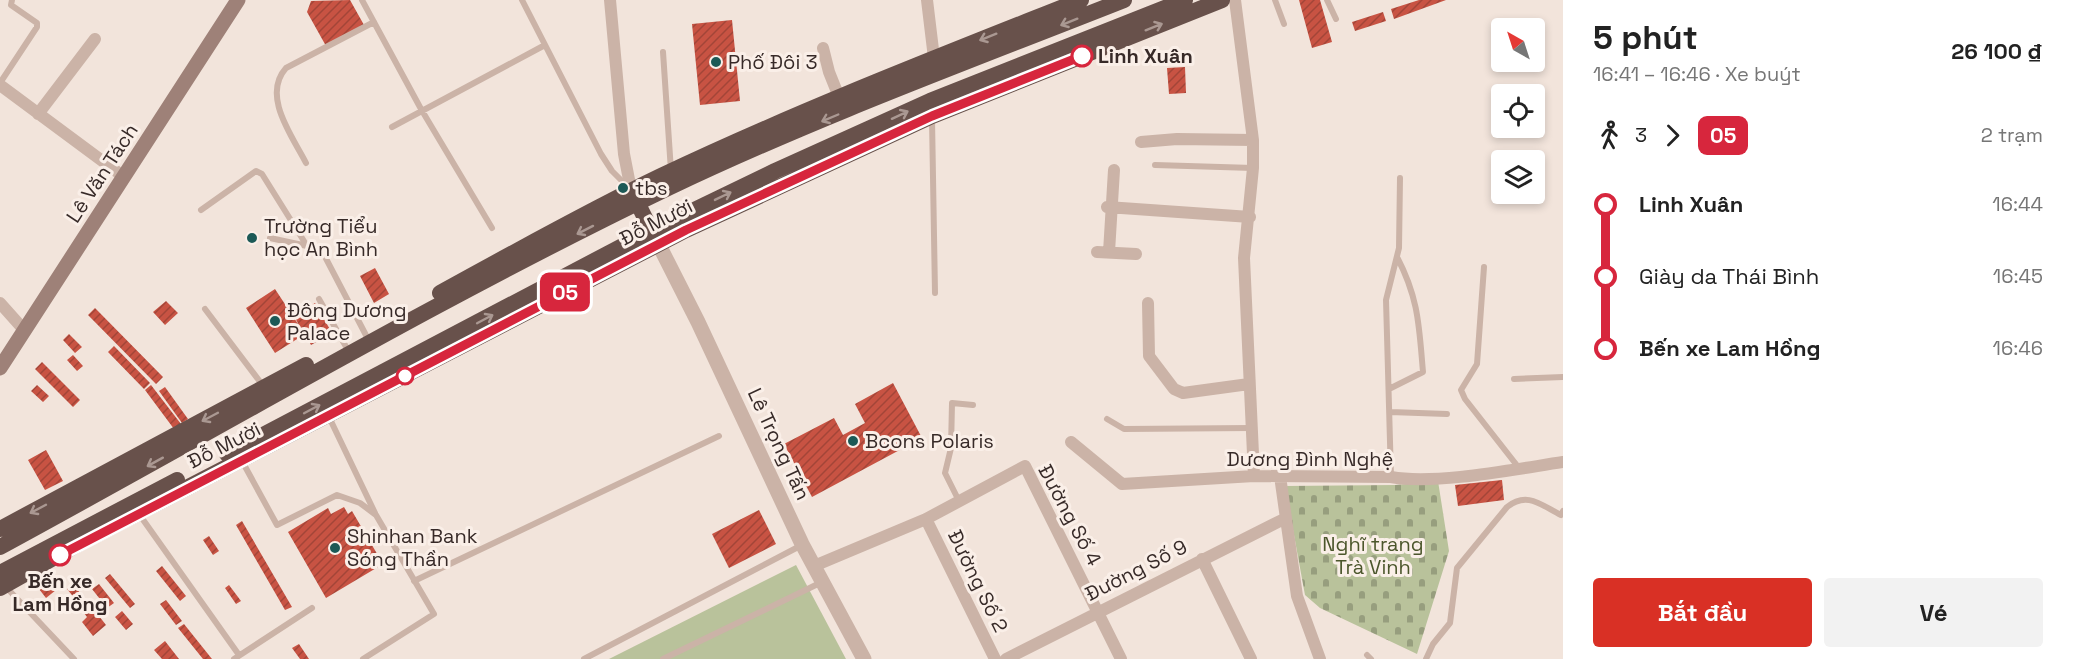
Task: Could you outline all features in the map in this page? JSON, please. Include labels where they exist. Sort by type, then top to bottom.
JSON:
[{"type":"highway","name":"Đỗ Mười","points":[[634,197],[671,171],[839,97],[1081,0]]},
{"type":"highway","name":"Đỗ Mười","points":[[0,528],[264,388],[346,348],[634,197],[1124,0]]},
{"type":"highway","name":"Đỗ Mười","points":[[2,582],[655,238],[930,101],[1185,0]]},
{"type":"highway","name":"Đỗ Mười","points":[[2,582],[328,416],[655,238],[686,230],[932,116],[1222,0]]},
{"type":"highway","points":[[634,197],[655,238]]},
{"type":"highway","name":"Đỗ Mười","points":[[0,547],[346,348]]},
{"type":"main road","name":"Lê Văn Tách","points":[[0,368],[238,0]]},
{"type":"street","points":[[610,0],[624,154],[634,197]]},
{"type":"street","points":[[927,0],[934,58]]},
{"type":"street","points":[[1236,0],[1253,140],[1254,168],[1244,258],[1254,476]]},
{"type":"street","points":[[38,114],[94,39]]},
{"type":"street","points":[[824,48],[829,72],[839,97]]},
{"type":"street","points":[[0,84],[124,177]]},
{"type":"street","points":[[1141,142],[1177,139],[1253,140]]},
{"type":"street","points":[[1114,170],[1103,252],[1136,254]]},
{"type":"street","points":[[1110,207],[1250,217]]},
{"type":"street","name":"Lê Trọng Tấn","points":[[655,238],[698,321],[802,544],[864,659]]},
{"type":"street","points":[[0,303],[25,331]]},
{"type":"street","points":[[1148,303],[1149,356],[1174,389],[1183,393],[1249,384]]},
{"type":"street","name":"Dương Đình Nghệ","points":[[1071,442],[1122,484],[1254,476],[1391,477],[1408,480],[1519,469],[1563,462]]},
{"type":"street","name":"Đường Số 4","points":[[814,566],[926,519],[1025,466],[1121,659]]},
{"type":"street","points":[[1280,477],[1284,519],[1297,596],[1320,659]]},
{"type":"street","name":"Đường Số 2","points":[[926,519],[995,659]]},
{"type":"street","name":"Đường Số 9","points":[[1006,659],[1284,519]]},
{"type":"street","points":[[1202,559],[1251,659]]},
{"type":"lane","points":[[0,84],[38,27],[37,23],[11,5],[12,0]]},
{"type":"lane","points":[[362,0],[422,109],[492,228]]},
{"type":"lane","points":[[522,0],[612,171],[634,197]]},
{"type":"lane","points":[[1275,0],[1284,24]]},
{"type":"lane","points":[[1327,0],[1335,19]]},
{"type":"lane","points":[[306,164],[276,103],[280,75],[286,68],[374,22]]},
{"type":"lane","points":[[392,127],[545,45]]},
{"type":"lane","points":[[663,52],[671,171]]},
{"type":"lane","points":[[932,116],[934,293]]},
{"type":"lane","points":[[1155,165],[1254,168]]},
{"type":"lane","points":[[201,210],[256,171],[262,174],[307,246]]},
{"type":"lane","points":[[1391,477],[1386,300],[1396,257],[1400,178]]},
{"type":"lane","points":[[270,238],[321,249],[367,337]]},
{"type":"lane","points":[[1389,389],[1423,372],[1418,309],[1408,278],[1396,257]]},
{"type":"lane","points":[[1484,267],[1477,364],[1461,390],[1465,399],[1519,469]]},
{"type":"lane","points":[[318,299],[346,348]]},
{"type":"lane","points":[[206,309],[264,388]]},
{"type":"lane","points":[[1514,379],[1563,377]]},
{"type":"lane","points":[[960,501],[945,472],[951,448],[951,403],[973,405]]},
{"type":"lane","points":[[1390,412],[1447,414]]},
{"type":"lane","points":[[328,416],[376,514],[434,614],[363,659]]},
{"type":"lane","points":[[1107,419],[1124,429],[1251,428]]},
{"type":"lane","points":[[414,581],[719,436]]},
{"type":"lane","points":[[241,459],[277,525],[338,495],[360,503],[376,514]]},
{"type":"lane","points":[[1426,659],[1433,644],[1450,622],[1457,568],[1507,507],[1516,500],[1526,498],[1562,514]]},
{"type":"lane","points":[[139,513],[237,657],[312,608]]},
{"type":"lane","points":[[584,659],[802,544]]},
{"type":"lane","points":[[2,582],[74,659]]},
{"type":"lane","points":[[663,659],[823,582]]},
{"type":"green space","name":"Nghĩ trang Trà Vinh","points":[[1438,481],[1449,551],[1417,654],[1320,608],[1305,595],[1285,486],[1395,485]]},
{"type":"green space","points":[[796,565],[846,659],[609,659]]},
{"type":"building","points":[[350,0],[364,25],[326,46],[307,12],[311,1]]},
{"type":"building","points":[[1299,0],[1320,0],[1332,42],[1312,48]]},
{"type":"building","points":[[1419,0],[1446,0],[1394,19],[1391,9]]},
{"type":"building","points":[[1383,12],[1386,21],[1355,31],[1352,22]]},
{"type":"building","name":"Phố Đôi 3","points":[[732,20],[740,101],[700,105],[692,24]]},
{"type":"building","points":[[1185,67],[1186,93],[1169,94],[1167,68]]},
{"type":"building","points":[[375,268],[389,294],[374,303],[360,276]]},
{"type":"building","name":"Đông Dương Palace","points":[[275,289],[300,327],[294,316],[315,303],[332,333],[311,345],[305,334],[275,353],[246,308]]},
{"type":"building","points":[[166,301],[178,313],[165,325],[153,312]]},
{"type":"building","points":[[95,308],[163,377],[156,384],[88,315]]},
{"type":"building","points":[[69,334],[82,347],[75,353],[63,340]]},
{"type":"building","points":[[114,346],[150,383],[144,389],[108,352]]},
{"type":"building","points":[[73,355],[83,366],[77,371],[67,360]]},
{"type":"building","points":[[42,362],[80,400],[73,407],[35,369]]},
{"type":"building","name":"Bcons Polaris","points":[[893,383],[922,438],[812,497],[784,444],[834,418],[843,435],[865,423],[855,404]]},
{"type":"building","points":[[37,385],[49,396],[43,402],[31,391]]},
{"type":"building","points":[[151,385],[181,424],[174,429],[145,390]]},
{"type":"building","points":[[165,387],[188,419],[182,423],[159,391]]},
{"type":"building","points":[[46,450],[63,481],[45,490],[28,460]]},
{"type":"building","points":[[1502,480],[1504,500],[1458,506],[1455,485]]},
{"type":"building","name":"Shinhan Bank Sóng Thần","points":[[344,507],[348,514],[352,511],[383,564],[326,598],[288,532],[328,508],[331,514]]},
{"type":"building","points":[[759,510],[776,544],[729,568],[712,534]]},
{"type":"building","points":[[242,521],[292,607],[285,610],[236,525]]},
{"type":"building","points":[[209,536],[219,551],[213,555],[203,540]]},
{"type":"building","points":[[162,566],[186,596],[180,601],[156,571]]},
{"type":"building","points":[[110,574],[135,604],[130,608],[105,578]]},
{"type":"building","points":[[50,581],[56,590],[46,598],[39,589]]},
{"type":"building","points":[[72,584],[82,595],[76,600],[67,589]]},
{"type":"building","points":[[99,584],[114,603],[107,608],[92,589]]},
{"type":"building","points":[[229,585],[241,601],[236,604],[225,588]]},
{"type":"building","points":[[166,600],[182,621],[176,625],[160,604]]},
{"type":"building","points":[[92,607],[106,625],[93,636],[82,622],[87,617],[84,613]]},
{"type":"building","points":[[122,611],[133,624],[126,630],[115,617]]},
{"type":"building","points":[[184,624],[212,659],[203,659],[178,628]]},
{"type":"building","points":[[165,641],[179,659],[162,659],[154,650]]},
{"type":"building","points":[[299,644],[309,659],[300,659],[292,648]]},
{"type":"bus line","name":"05","points":[[60,555],[241,459],[686,230],[901,129],[1082,56]]},
{"type":"place","name":"Linh Xuân","points":[[1082,56]]},
{"type":"place","name":"Phố Đôi 3","points":[[716,62]]},
{"type":"place","name":"tbs","points":[[623,188]]},
{"type":"place","name":"Trường Tiểu học An Bình","points":[[252,238]]},
{"type":"place","name":"Đông Dương Palace","points":[[275,321]]},
{"type":"place","name":"Bcons Polaris","points":[[853,441]]},
{"type":"place","name":"Shinhan Bank Sóng Thần","points":[[335,548]]},
{"type":"place","name":"Bến xe Lam Hồng","points":[[60,555]]}]
